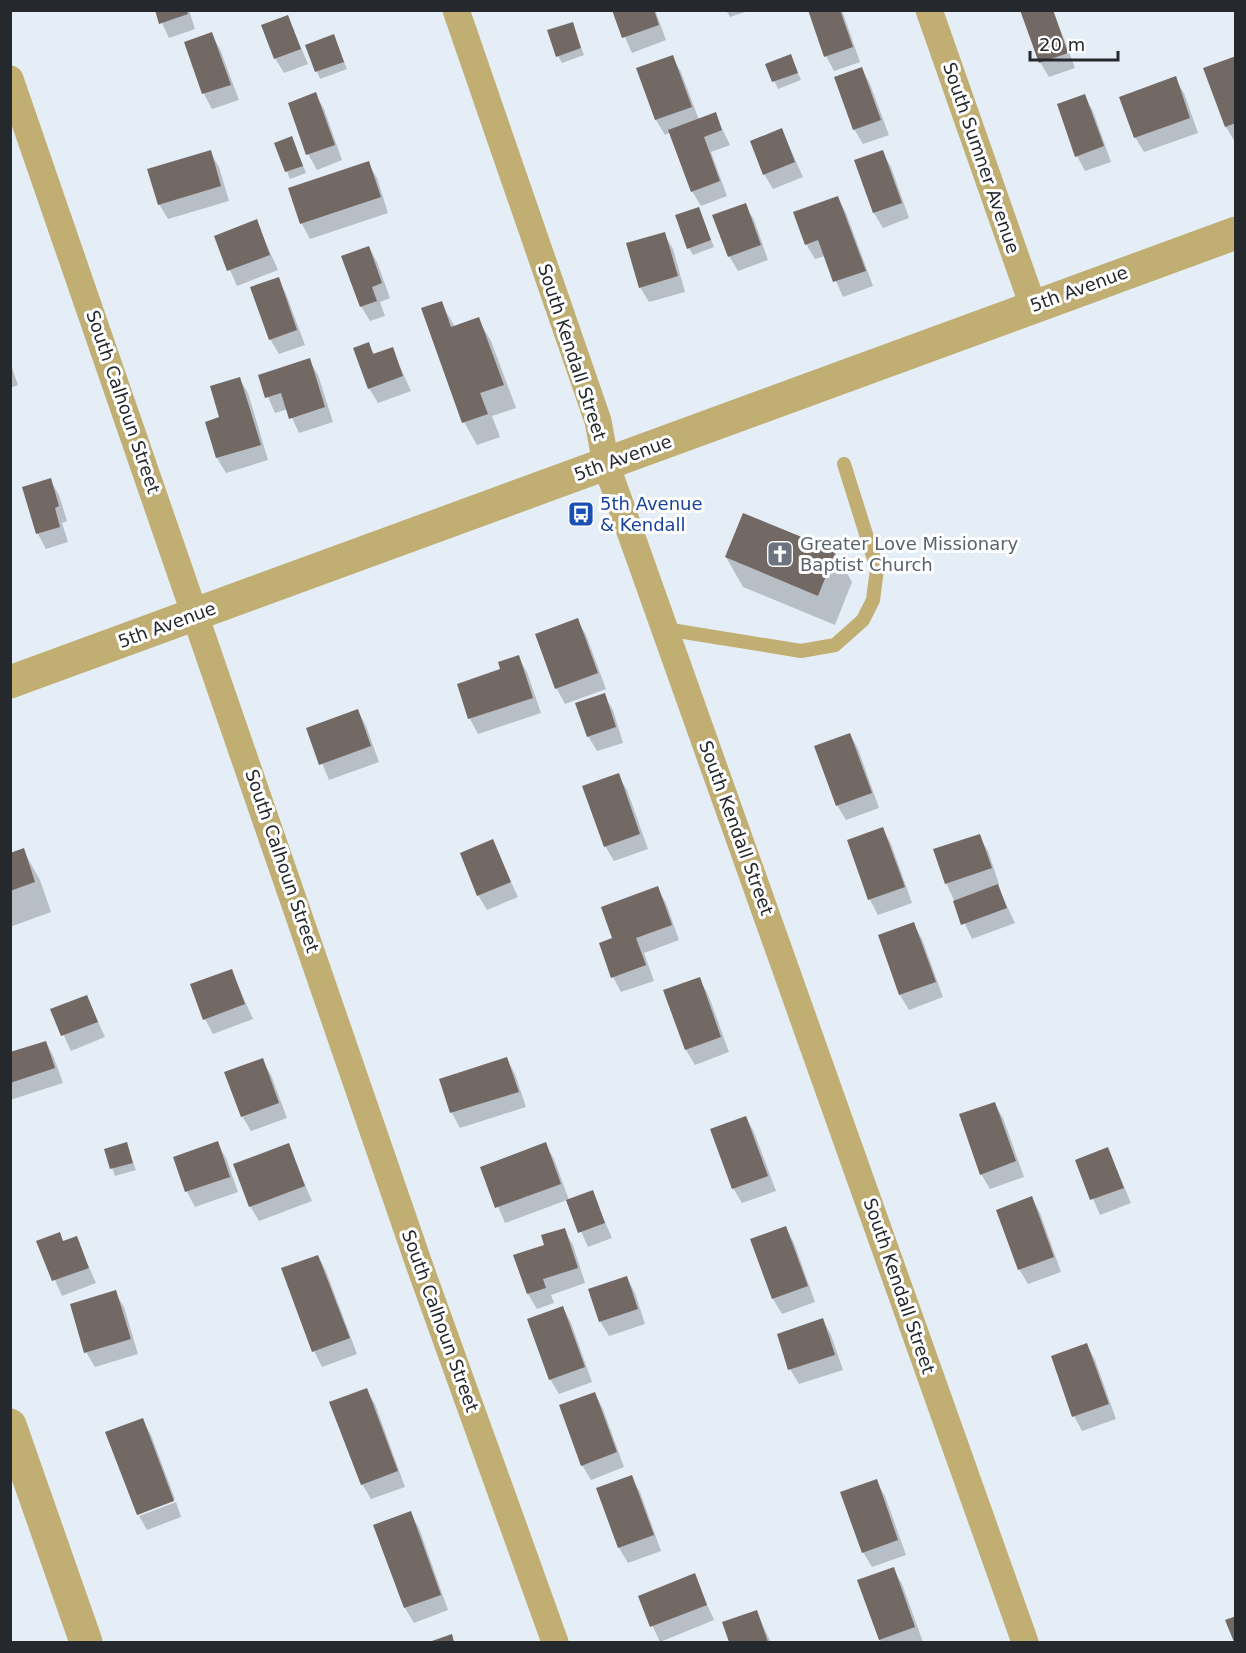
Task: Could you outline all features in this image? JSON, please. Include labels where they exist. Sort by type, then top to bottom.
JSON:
[{"type":"street","name":"South Kendall Street","points":[[456,10],[598,421],[606,464],[1025,1642]]},
{"type":"street","name":"South Sumner Avenue","points":[[929,10],[1033,306]]},
{"type":"street","name":"South Calhoun Street","points":[[10,79],[197,614],[420,1267],[555,1642]]},
{"type":"street","name":"5th Avenue","points":[[10,682],[1236,233]]},
{"type":"street","points":[[10,1425],[86,1642]]},
{"type":"lane","points":[[665,629],[801,651],[835,645],[863,620],[873,600],[877,569],[844,464]]},
{"type":"building","points":[[155,10],[187,10],[188,14],[159,24]]},
{"type":"building","points":[[612,10],[654,10],[659,25],[622,38]]},
{"type":"building","points":[[808,10],[840,10],[853,47],[824,57]]},
{"type":"building","points":[[1020,10],[1053,10],[1068,53],[1039,63]]},
{"type":"building","points":[[288,15],[301,49],[274,59],[261,25]]},
{"type":"building","points":[[573,22],[581,48],[556,57],[547,30]]},
{"type":"building","points":[[212,32],[231,85],[202,94],[184,42]]},
{"type":"building","points":[[334,34],[344,62],[315,72],[305,45]]},
{"type":"building","points":[[791,54],[798,73],[772,82],[765,64]]},
{"type":"building","points":[[673,55],[692,107],[655,120],[636,68]]},
{"type":"building","points":[[1236,56],[1236,123],[1225,127],[1203,68]]},
{"type":"building","points":[[862,67],[881,120],[853,130],[834,77]]},
{"type":"building","points":[[1176,76],[1190,118],[1134,138],[1119,97]]},
{"type":"building","points":[[316,92],[335,145],[306,155],[288,103]]},
{"type":"building","points":[[1085,94],[1104,146],[1075,157],[1057,104]]},
{"type":"building","points":[[716,112],[722,130],[704,137],[720,181],[691,192],[668,130]]},
{"type":"building","points":[[782,128],[795,162],[763,175],[750,141]]},
{"type":"building","points":[[292,136],[303,166],[285,172],[274,143]]},
{"type":"building","points":[[211,150],[221,186],[158,205],[147,169]]},
{"type":"building","points":[[883,150],[902,203],[873,213],[854,160]]},
{"type":"building","points":[[369,161],[381,197],[300,224],[288,188]]},
{"type":"building","points":[[838,196],[866,271],[833,282],[818,240],[805,245],[793,212]]},
{"type":"building","points":[[746,203],[761,245],[728,257],[712,215]]},
{"type":"building","points":[[699,207],[711,240],[687,249],[675,215]]},
{"type":"building","points":[[257,219],[270,255],[227,271],[214,236]]},
{"type":"building","points":[[665,232],[678,276],[639,288],[626,243]]},
{"type":"building","points":[[369,246],[382,283],[372,287],[377,301],[360,307],[341,256]]},
{"type":"building","points":[[279,277],[297,330],[269,340],[250,287]]},
{"type":"building","points":[[442,301],[451,327],[479,317],[504,385],[480,393],[488,414],[462,423],[421,308]]},
{"type":"building","points":[[369,342],[373,354],[393,347],[403,376],[368,389],[353,348]]},
{"type":"building","points":[[310,358],[325,407],[289,419],[281,393],[265,398],[258,375]]},
{"type":"building","points":[[240,377],[261,445],[216,458],[205,422],[219,417],[210,386]]},
{"type":"building","points":[[51,478],[59,506],[55,508],[60,527],[36,534],[22,487]]},
{"type":"building","name":"Greater Love Missionary Baptist Church","points":[[743,513],[836,551],[818,596],[725,557]]},
{"type":"building","points":[[578,618],[598,673],[555,689],[535,634]]},
{"type":"building","points":[[519,655],[533,698],[468,719],[457,684],[500,669],[498,662]]},
{"type":"building","points":[[605,693],[616,727],[587,737],[575,703]]},
{"type":"building","points":[[358,709],[371,746],[319,765],[306,728]]},
{"type":"building","points":[[850,733],[872,793],[836,806],[814,746]]},
{"type":"building","points":[[619,773],[640,834],[604,847],[582,786]]},
{"type":"building","points":[[883,827],[905,887],[868,900],[847,840]]},
{"type":"building","points":[[980,834],[992,868],[945,884],[933,849]]},
{"type":"building","points":[[493,839],[511,882],[477,896],[460,853]]},
{"type":"building","points":[[24,848],[35,882],[10,891],[10,853]]},
{"type":"building","points":[[998,884],[1007,908],[961,925],[953,901]]},
{"type":"building","points":[[658,886],[672,925],[636,938],[646,965],[611,978],[599,943],[612,938],[601,907]]},
{"type":"building","points":[[914,922],[936,982],[899,995],[878,935]]},
{"type":"building","points":[[232,969],[245,1004],[203,1020],[190,984]]},
{"type":"building","points":[[700,977],[721,1037],[685,1050],[663,990]]},
{"type":"building","points":[[87,995],[98,1022],[61,1036],[50,1009]]},
{"type":"building","points":[[46,1041],[55,1068],[10,1083],[10,1052]]},
{"type":"building","points":[[507,1057],[519,1092],[450,1113],[439,1079]]},
{"type":"building","points":[[263,1058],[279,1103],[241,1117],[224,1072]]},
{"type":"building","points":[[995,1102],[1016,1161],[980,1175],[959,1114]]},
{"type":"building","points":[[746,1116],[768,1176],[732,1189],[710,1129]]},
{"type":"building","points":[[218,1141],[230,1177],[185,1192],[173,1157]]},
{"type":"building","points":[[127,1142],[133,1163],[110,1169],[104,1149]]},
{"type":"building","points":[[546,1142],[561,1184],[495,1208],[480,1167]]},
{"type":"building","points":[[289,1143],[305,1186],[249,1207],[233,1164]]},
{"type":"building","points":[[1108,1147],[1124,1188],[1090,1200],[1075,1160]]},
{"type":"building","points":[[593,1190],[605,1223],[578,1233],[566,1200]]},
{"type":"building","points":[[1032,1196],[1054,1257],[1018,1270],[996,1210]]},
{"type":"building","points":[[786,1226],[808,1286],[772,1299],[750,1239]]},
{"type":"building","points":[[565,1228],[578,1268],[543,1279],[546,1288],[527,1294],[513,1255],[544,1245],[541,1235]]},
{"type":"building","points":[[60,1232],[63,1241],[77,1236],[89,1268],[52,1281],[36,1241]]},
{"type":"building","points":[[318,1255],[350,1338],[312,1352],[281,1268]]},
{"type":"building","points":[[627,1276],[638,1309],[599,1322],[588,1289]]},
{"type":"building","points":[[116,1290],[131,1339],[84,1353],[70,1304]]},
{"type":"building","points":[[563,1306],[585,1367],[549,1380],[527,1319]]},
{"type":"building","points":[[823,1318],[835,1355],[788,1370],[777,1334]]},
{"type":"building","points":[[1087,1343],[1109,1404],[1072,1417],[1051,1356]]},
{"type":"building","points":[[367,1388],[398,1471],[361,1485],[329,1402]]},
{"type":"building","points":[[595,1392],[617,1452],[581,1466],[559,1405]]},
{"type":"building","points":[[143,1418],[174,1501],[137,1515],[105,1432]]},
{"type":"building","points":[[632,1475],[654,1535],[618,1548],[596,1488]]},
{"type":"building","points":[[877,1479],[898,1540],[862,1553],[840,1492]]},
{"type":"building","points":[[411,1511],[441,1595],[404,1608],[373,1525]]},
{"type":"building","points":[[894,1567],[915,1627],[879,1640],[857,1580]]},
{"type":"building","points":[[695,1573],[707,1605],[650,1627],[638,1596]]},
{"type":"building","points":[[757,1610],[768,1642],[729,1642],[722,1622]]},
{"type":"building","points":[[1236,1616],[1236,1642],[1234,1642],[1225,1620]]},
{"type":"building","points":[[452,1634],[454,1642],[429,1642]]},
{"type":"place","name":"5th Avenue & Kendall","points":[[581,514]]},
{"type":"place","name":"Greater Love Missionary Baptist Church","points":[[780,554]]}]
